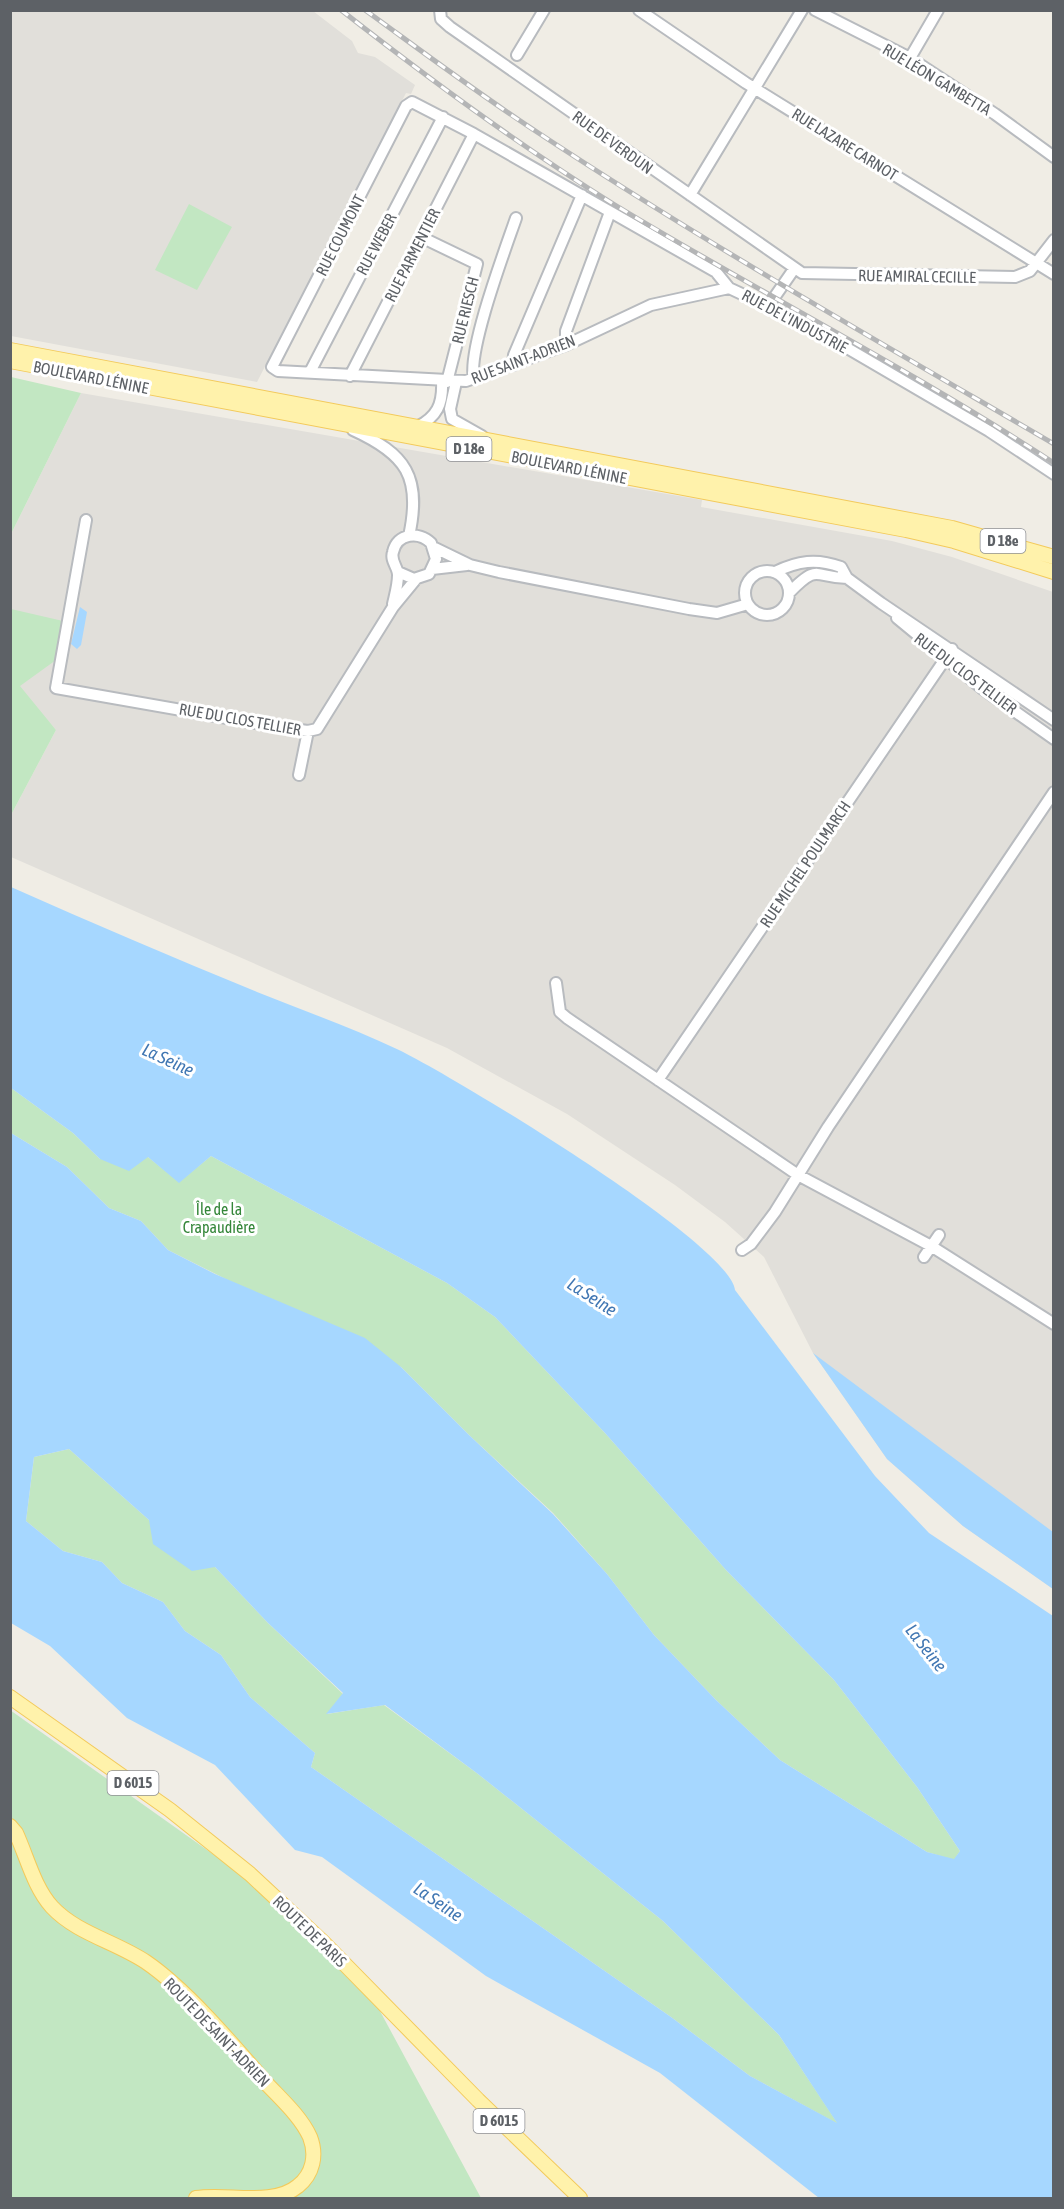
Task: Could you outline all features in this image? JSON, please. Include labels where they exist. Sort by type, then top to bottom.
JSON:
[{"type":"main road","name":"BOULEVARD LÉNINE","points":[[10,350],[952,528],[1053,557]]},
{"type":"main road","name":"BOULEVARD LÉNINE","points":[[10,362],[906,530],[954,541],[1053,572]]},
{"type":"main road","name":"ROUTE DE PARIS","points":[[10,1697],[170,1810],[250,1874],[323,1942],[478,2100],[580,2199]]},
{"type":"main road","name":"ROUTE DE SAINT-ADRIEN","points":[[10,1826],[16,1833],[39,1888],[52,1906],[68,1921],[128,1951],[166,1978],[236,2048],[298,2119],[310,2138],[314,2155],[312,2168],[307,2178],[296,2188],[281,2196],[196,2199]]},
{"type":"street","name":"RUE DE VERDUN","points":[[440,10],[441,20],[450,27],[794,269]]},
{"type":"street","points":[[517,56],[544,10]]},
{"type":"street","name":"RUE LAZARE CARNOT","points":[[639,10],[756,89],[1053,274]]},
{"type":"street","points":[[690,195],[802,10]]},
{"type":"street","name":"RUE LÉON GAMBETTA","points":[[815,10],[910,58],[995,114],[1053,157]]},
{"type":"street","points":[[910,58],[938,10]]},
{"type":"street","name":"RUE DE L'INDUSTRIE","points":[[410,102],[474,134],[716,272],[729,288],[769,304],[989,431],[1053,474]]},
{"type":"street","name":"RUE COUMONT","points":[[273,369],[410,102]]},
{"type":"street","name":"RUE WEBER","points":[[310,372],[443,117]]},
{"type":"street","name":"RUE PARMENTIER","points":[[350,376],[474,134]]},
{"type":"street","points":[[513,365],[513,355],[582,195]]},
{"type":"street","points":[[566,345],[566,331],[610,212]]},
{"type":"street","points":[[474,380],[472,362],[492,290],[516,218]]},
{"type":"street","name":"RUE RIESCH","points":[[421,237],[477,264],[448,382]]},
{"type":"street","points":[[1037,263],[1053,240]]},
{"type":"street","name":"RUE AMIRAL CECILLE","points":[[794,269],[802,273],[1015,277],[1030,271],[1037,263]]},
{"type":"street","points":[[769,304],[794,269]]},
{"type":"street","name":"RUE SAINT-ADRIEN","points":[[273,369],[448,382],[474,380],[566,345],[651,305],[729,288]]},
{"type":"street","points":[[417,427],[435,415],[448,382]]},
{"type":"street","points":[[448,382],[452,419],[493,441]]},
{"type":"street","points":[[345,426],[384,445],[407,468],[414,492],[409,536]]},
{"type":"street","name":"RUE DU CLOS TELLIER","points":[[86,520],[56,688],[308,731],[313,731],[320,724],[393,607],[416,579],[432,569],[470,565]]},
{"type":"street","name":"RUE DU CLOS TELLIER","points":[[393,607],[398,572],[393,562],[393,551],[399,541],[409,536],[421,536],[435,548],[470,565],[717,613],[748,604]]},
{"type":"street","points":[[432,569],[436,559],[435,548]]},
{"type":"street","name":"RUE DU CLOS TELLIER","points":[[847,578],[841,567],[810,560],[793,563],[775,572],[762,571],[750,579],[745,591],[748,604],[759,613],[772,614],[784,606],[789,593],[811,574],[825,573],[847,578],[1053,720]]},
{"type":"street","points":[[398,572],[408,578],[416,579]]},
{"type":"street","points":[[775,572],[785,579],[789,593]]},
{"type":"street","name":"RUE DU CLOS TELLIER","points":[[881,603],[913,634],[1053,739]]},
{"type":"street","name":"RUE MICHEL POULMARCH","points":[[658,1080],[952,649]]},
{"type":"street","points":[[299,775],[308,731]]},
{"type":"street","points":[[742,1250],[759,1234],[828,1127],[1053,792]]},
{"type":"street","points":[[556,983],[562,1014],[658,1080],[798,1175],[931,1246],[1053,1324]]},
{"type":"street","points":[[924,1257],[939,1235]]},
{"type":"shaded area","points":[[10,11],[313,11],[352,41],[358,53],[375,57],[415,85],[411,94],[406,93],[257,382],[11,336]]},
{"type":"shaded area","points":[[81,393],[702,500],[701,507],[892,541],[952,557],[1053,592],[1053,1589],[963,1526],[887,1459],[813,1353],[764,1257],[725,1222],[675,1185],[567,1114],[447,1048],[11,857],[11,815],[56,730],[11,679],[11,534]]},
{"type":"green space","points":[[189,204],[232,227],[197,290],[155,270]]},
{"type":"green space","points":[[10,377],[81,393],[11,534]]},
{"type":"green space","points":[[11,609],[63,621],[56,660],[20,686],[56,730],[11,815]]},
{"type":"green space","name":"Île de la Crapaudière","points":[[11,1088],[73,1133],[100,1159],[148,1157],[179,1182],[211,1156],[447,1283],[495,1317],[605,1433],[726,1570],[834,1680],[917,1787],[960,1851],[954,1860],[927,1852],[780,1760],[716,1700],[654,1635],[607,1574],[553,1513],[469,1435],[401,1367],[168,1250],[141,1221],[109,1208],[67,1167],[11,1133]]},
{"type":"green space","points":[[69,1449],[149,1520],[215,1567],[268,1623],[343,1694],[327,1714],[384,1705],[478,1774],[663,1921],[779,2035],[838,2124],[750,2076],[671,2017],[311,1767],[315,1753],[250,1697],[221,1655],[185,1631],[163,1602],[122,1583],[102,1562],[63,1551],[26,1521],[34,1457]]},
{"type":"green space","points":[[10,1710],[262,1889],[374,2000],[481,2198],[11,2198]]},
{"type":"water","points":[[80,607],[87,612],[81,645],[77,649],[71,644]]},
{"type":"water","name":"La Seine","points":[[11,887],[399,1050],[473,1091],[585,1162],[688,1236],[721,1267],[735,1290],[875,1476],[929,1533],[1053,1616],[1053,2198],[819,2198],[660,2073],[486,1976],[322,1857],[295,1850],[215,1765],[127,1718],[50,1646],[11,1623],[11,1133],[67,1167],[109,1208],[141,1221],[168,1250],[215,1274],[365,1338],[401,1367],[553,1514],[607,1574],[654,1635],[716,1700],[780,1760],[927,1852],[954,1859],[960,1851],[917,1787],[834,1680],[726,1570],[605,1433],[495,1317],[447,1283],[211,1156],[179,1183],[148,1157],[129,1171],[100,1159],[73,1133],[11,1088]],"holes":[[[69,1449],[149,1520],[153,1544],[192,1571],[215,1567],[268,1623],[343,1693],[326,1714],[385,1705],[478,1774],[663,1921],[779,2035],[837,2123],[750,2076],[671,2017],[311,1767],[315,1753],[250,1697],[221,1655],[185,1631],[163,1602],[122,1583],[102,1562],[63,1551],[26,1521],[34,1457]]]},
{"type":"water","points":[[813,1353],[1053,1532],[1053,1589],[963,1526],[887,1459]]},
{"type":"railway","points":[[341,10],[475,111],[580,183],[670,238],[946,396],[1054,463]]},
{"type":"railway","points":[[365,10],[540,134],[666,215],[1054,444]]}]
